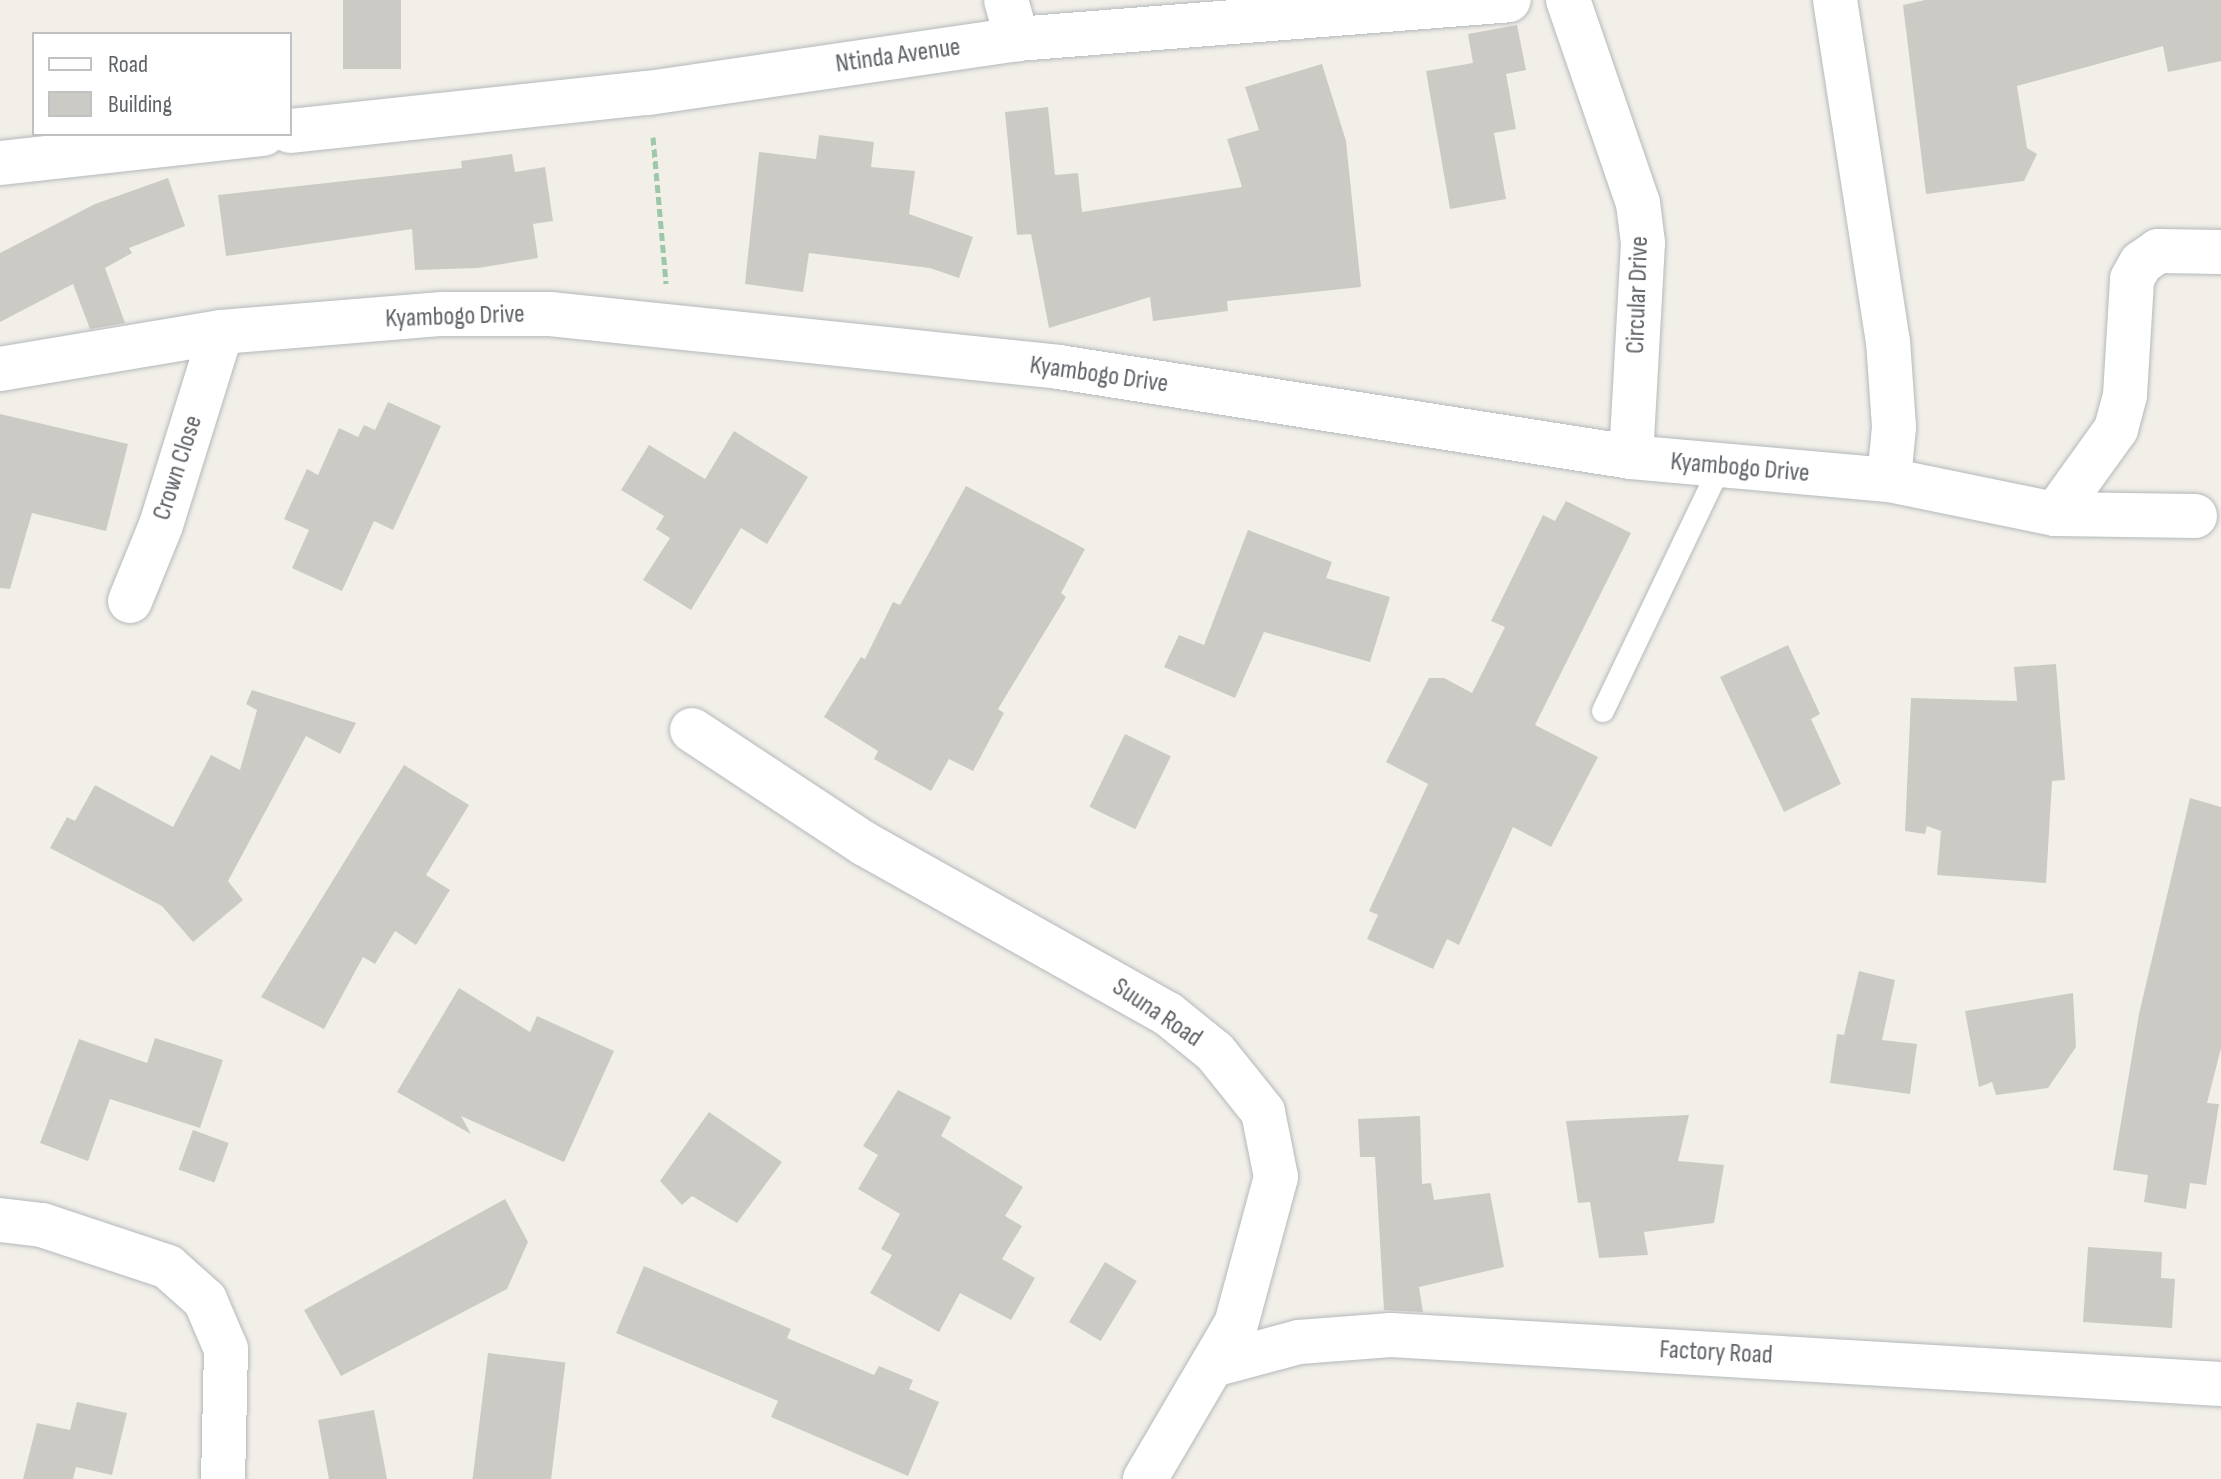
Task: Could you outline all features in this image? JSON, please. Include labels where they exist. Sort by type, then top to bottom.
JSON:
[{"type":"street","name":"Ntinda Avenue","points":[[292,131],[648,93],[1012,20],[1508,0]]},
{"type":"street","name":"Circular Drive","points":[[1568,0],[1638,203],[1643,243],[1631,457]]},
{"type":"street","points":[[1835,0],[1888,341],[1894,427],[1889,480]]},
{"type":"street","points":[[0,163],[245,136]]},
{"type":"street","points":[[2055,514],[2116,429],[2125,395],[2132,279],[2141,263],[2158,251],[2221,252]]},
{"type":"street","name":"Kyambogo Drive","points":[[0,369],[221,332],[442,314],[670,323],[1059,367],[1719,469],[1889,480],[2055,514],[2195,516]]},
{"type":"street","name":"Crown Close","points":[[130,601],[161,525],[221,332]]},
{"type":"street","name":"Suuna Road","points":[[692,730],[865,844],[1168,1014],[1215,1052],[1249,1090],[1268,1127],[1276,1177],[1236,1324],[1145,1479]]},
{"type":"street","points":[[0,1220],[42,1225],[168,1267],[205,1300],[226,1349],[223,1479]]},
{"type":"street","name":"Factory Road","points":[[1213,1365],[1299,1342],[1391,1335],[2221,1384]]},
{"type":"lane","points":[[1603,711],[1719,469]]},
{"type":"path","points":[[648,93],[670,323]]},
{"type":"building","points":[[343,0],[401,0],[401,69],[343,69]]},
{"type":"building","points":[[1925,0],[2221,0],[2221,61],[2168,72],[2163,46],[2017,86],[2027,148],[2037,154],[2024,181],[1926,194],[1903,5]]},
{"type":"building","points":[[1517,25],[1526,70],[1506,74],[1516,129],[1494,133],[1506,199],[1450,209],[1426,71],[1473,63],[1468,34]]},
{"type":"building","points":[[1322,64],[1346,141],[1361,287],[1227,301],[1228,311],[1153,321],[1150,297],[1049,328],[1031,234],[1017,235],[1005,112],[1048,107],[1055,175],[1078,173],[1082,212],[1242,187],[1227,139],[1259,130],[1245,87]]},
{"type":"building","points":[[819,135],[874,142],[871,167],[915,171],[909,214],[973,237],[959,278],[930,268],[809,253],[803,292],[745,284],[759,152],[816,159]]},
{"type":"building","points":[[512,154],[515,172],[545,167],[553,221],[533,224],[538,258],[478,268],[415,270],[412,229],[226,256],[218,195],[462,168],[461,161]]},
{"type":"building","points":[[168,178],[185,226],[129,248],[132,253],[105,268],[125,323],[90,329],[73,284],[0,322],[0,253],[95,204]]},
{"type":"building","points":[[388,402],[441,426],[393,530],[374,521],[342,591],[292,568],[309,530],[284,519],[307,469],[318,475],[339,428],[358,437],[364,425],[375,430]]},
{"type":"building","points":[[0,414],[128,444],[106,531],[32,513],[10,589],[0,588]]},
{"type":"building","points":[[734,431],[808,477],[767,544],[741,528],[691,610],[643,580],[670,538],[656,529],[664,516],[621,490],[649,445],[705,479]]},
{"type":"building","points":[[966,486],[1085,549],[1061,593],[1066,597],[998,709],[1004,713],[973,771],[949,759],[931,791],[874,759],[878,751],[824,717],[861,657],[865,659],[893,602],[900,605]]},
{"type":"building","points":[[1566,501],[1631,533],[1535,725],[1598,757],[1551,847],[1513,827],[1459,945],[1447,939],[1433,969],[1367,939],[1378,915],[1369,911],[1428,784],[1386,762],[1429,678],[1444,678],[1472,693],[1505,627],[1491,621],[1543,515],[1555,521]]},
{"type":"building","points":[[1248,530],[1332,562],[1326,578],[1390,597],[1370,662],[1264,632],[1235,698],[1164,667],[1179,635],[1204,645]]},
{"type":"building","points":[[1788,645],[1820,714],[1811,719],[1841,784],[1784,812],[1720,677]]},
{"type":"building","points":[[2056,664],[2065,780],[2052,781],[2046,883],[1937,875],[1941,831],[1927,826],[1925,834],[1905,831],[1911,698],[2017,701],[2014,667]]},
{"type":"building","points":[[252,690],[356,723],[340,754],[306,736],[228,881],[243,900],[193,942],[162,906],[50,848],[67,817],[75,821],[95,785],[173,827],[211,755],[240,770],[257,710],[246,704]]},
{"type":"building","points":[[1125,734],[1171,756],[1135,829],[1089,807]]},
{"type":"building","points":[[404,765],[469,805],[426,875],[450,890],[416,945],[395,931],[375,964],[363,957],[324,1029],[261,997]]},
{"type":"building","points":[[2190,798],[2221,807],[2221,1048],[2207,1103],[2219,1104],[2206,1185],[2190,1183],[2186,1209],[2144,1202],[2148,1175],[2113,1170],[2139,1014]]},
{"type":"building","points":[[1859,971],[1895,980],[1882,1040],[1917,1044],[1910,1094],[1830,1083],[1837,1034],[1844,1035]]},
{"type":"building","points":[[459,988],[530,1032],[537,1016],[614,1051],[564,1162],[461,1116],[471,1134],[397,1092]]},
{"type":"building","points":[[2073,993],[2076,1047],[2048,1088],[1996,1095],[1992,1082],[1979,1087],[1965,1011]]},
{"type":"building","points":[[155,1038],[223,1060],[200,1128],[110,1099],[88,1161],[40,1143],[79,1039],[147,1063]]},
{"type":"building","points":[[898,1090],[951,1117],[941,1136],[1023,1187],[1005,1216],[1022,1226],[1002,1259],[1035,1278],[1011,1320],[960,1293],[939,1332],[870,1293],[892,1255],[881,1249],[900,1214],[858,1189],[878,1155],[863,1146]]},
{"type":"building","points":[[709,1112],[782,1162],[737,1223],[692,1196],[682,1205],[660,1181]]},
{"type":"building","points":[[1689,1115],[1678,1161],[1724,1165],[1714,1223],[1644,1232],[1648,1255],[1599,1258],[1590,1202],[1578,1203],[1566,1121]]},
{"type":"building","points":[[1420,1116],[1422,1184],[1431,1183],[1434,1200],[1490,1193],[1504,1267],[1419,1287],[1423,1312],[1384,1310],[1375,1157],[1360,1157],[1358,1119]]},
{"type":"building","points":[[193,1130],[229,1143],[214,1182],[179,1169]]},
{"type":"building","points":[[505,1199],[528,1242],[507,1289],[341,1376],[304,1310]]},
{"type":"building","points":[[2088,1247],[2162,1252],[2161,1278],[2175,1279],[2172,1328],[2083,1322]]},
{"type":"building","points":[[1105,1262],[1137,1281],[1101,1341],[1069,1322]]},
{"type":"building","points":[[644,1266],[791,1329],[787,1338],[874,1375],[879,1366],[913,1380],[909,1389],[939,1402],[908,1476],[771,1417],[778,1401],[616,1333]]},
{"type":"building","points":[[488,1353],[565,1363],[551,1479],[473,1479]]},
{"type":"building","points":[[77,1402],[127,1413],[112,1475],[76,1467],[73,1479],[23,1479],[37,1423],[70,1430]]},
{"type":"building","points":[[374,1410],[387,1479],[329,1479],[318,1420]]}]
